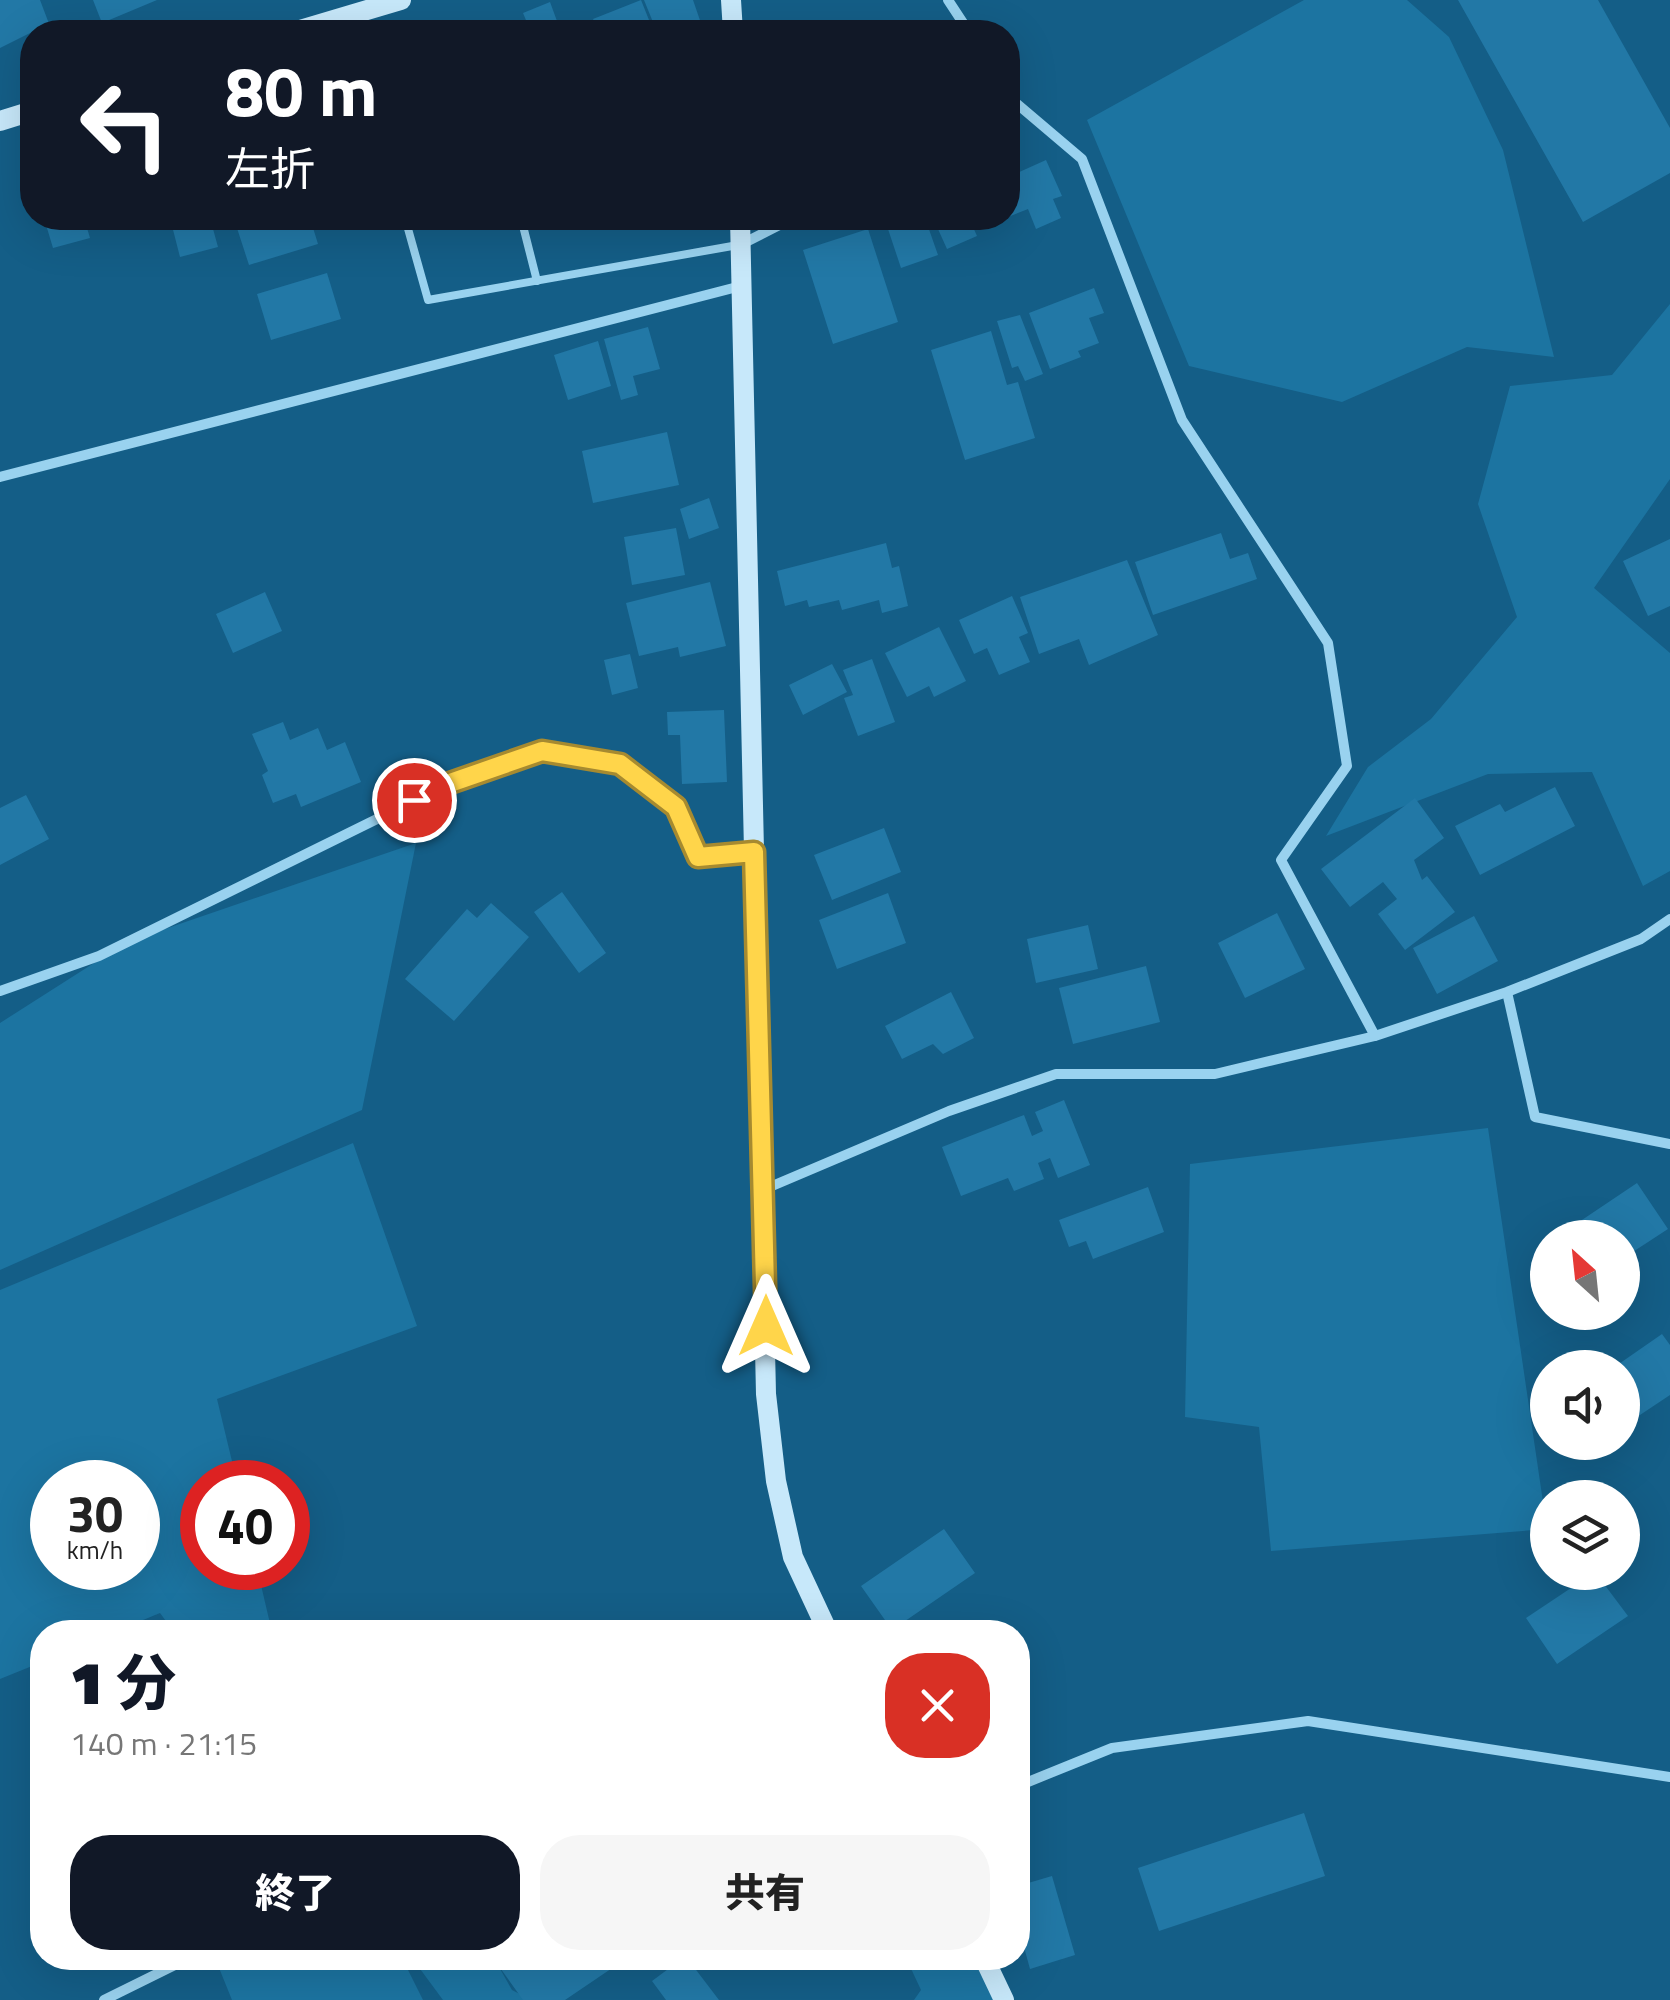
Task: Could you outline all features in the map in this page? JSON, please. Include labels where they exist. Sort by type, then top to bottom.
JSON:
[{"type":"street","points":[[349,20],[402,0]]},
{"type":"street","points":[[1020,111],[1082,159],[1182,420],[1328,642],[1348,766],[1281,860],[1375,1036]]},
{"type":"street","points":[[740,230],[765,1189],[766,1394],[776,1481],[793,1557],[822,1620]]},
{"type":"street","points":[[741,244],[769,230]]},
{"type":"street","points":[[0,477],[741,286]]},
{"type":"street","points":[[0,992],[99,956],[450,783],[542,751],[620,764],[676,807],[698,857],[754,852]]},
{"type":"street","points":[[765,1189],[949,1111],[1056,1074],[1215,1074],[1375,1036],[1507,992],[1641,940],[1670,919]]},
{"type":"street","points":[[1507,992],[1534,1117],[1670,1144]]},
{"type":"street","points":[[1030,1781],[1112,1748],[1308,1721],[1670,1777]]},
{"type":"street","points":[[104,2000],[165,1970]]},
{"type":"street","points":[[990,1970],[1004,2000]]},
{"type":"lane","points":[[408,230],[428,300],[741,244]]},
{"type":"lane","points":[[524,230],[536,281]]},
{"type":"shaded area","points":[[1304,0],[1407,0],[1449,37],[1503,150],[1554,357],[1467,347],[1342,402],[1189,366],[1087,120]]},
{"type":"shaded area","points":[[1670,304],[1670,479],[1594,588],[1670,653],[1670,871],[1643,886],[1592,772],[1488,774],[1326,836],[1368,767],[1431,719],[1517,617],[1478,504],[1510,386],[1612,375]]},
{"type":"shaded area","points":[[416,843],[362,1110],[0,1270],[0,1023],[127,942]]},
{"type":"shaded area","points":[[1488,1128],[1530,1413],[1530,1460],[1537,1460],[1540,1480],[1530,1480],[1530,1530],[1271,1551],[1259,1427],[1185,1417],[1190,1164]]},
{"type":"shaded area","points":[[353,1143],[417,1326],[217,1399],[232,1460],[180,1460],[180,1590],[262,1590],[269,1620],[165,1620],[160,1613],[143,1620],[30,1620],[30,1667],[0,1679],[0,1290]]},
{"type":"shaded area","points":[[220,1970],[408,1970],[423,2000],[232,2000]]},
{"type":"shaded area","points":[[421,1970],[501,1970],[512,1990],[531,2000],[443,2000]]},
{"type":"shaded area","points":[[912,1970],[997,1970],[1011,2000],[914,2000],[921,1990]]},
{"type":"building","points":[[0,0],[40,0],[48,20],[20,20],[20,38],[0,48]]},
{"type":"building","points":[[93,0],[157,0],[109,20],[101,20]]},
{"type":"building","points":[[641,0],[649,20],[593,20]]},
{"type":"building","points":[[644,0],[693,0],[700,20],[652,20]]},
{"type":"building","points":[[1458,0],[1598,0],[1670,128],[1670,173],[1583,222]]},
{"type":"building","points":[[550,2],[557,20],[526,20],[523,13]]},
{"type":"building","points":[[1046,160],[1062,196],[1053,199],[1061,218],[1036,229],[1028,209],[1020,212],[1020,172]]},
{"type":"building","points":[[48,230],[88,230],[90,238],[53,248]]},
{"type":"building","points":[[173,230],[213,230],[218,247],[180,257]]},
{"type":"building","points":[[238,230],[314,230],[318,244],[249,265]]},
{"type":"building","points":[[868,230],[898,322],[833,344],[803,250]]},
{"type":"building","points":[[888,230],[929,230],[938,255],[901,268]]},
{"type":"building","points":[[938,230],[974,230],[977,236],[947,249]]},
{"type":"building","points":[[327,273],[341,319],[271,340],[257,294]]},
{"type":"building","points":[[1094,288],[1104,313],[1089,318],[1099,343],[1078,351],[1081,357],[1050,369],[1029,313]]},
{"type":"building","points":[[1020,315],[1043,374],[1025,381],[1018,366],[1012,368],[997,321]]},
{"type":"building","points":[[648,327],[660,369],[633,376],[638,395],[621,400],[604,339]]},
{"type":"building","points":[[991,331],[1007,385],[1018,382],[1035,438],[965,460],[931,350]]},
{"type":"building","points":[[598,341],[611,386],[568,400],[554,355]]},
{"type":"building","points":[[667,432],[679,485],[593,503],[582,451]]},
{"type":"building","points":[[709,498],[719,528],[689,539],[680,509]]},
{"type":"building","points":[[676,528],[685,575],[632,585],[624,537]]},
{"type":"building","points":[[1221,533],[1230,559],[1248,553],[1257,579],[1153,615],[1135,562]]},
{"type":"building","points":[[1670,539],[1670,606],[1648,616],[1623,561]]},
{"type":"building","points":[[886,543],[892,568],[899,566],[908,606],[882,613],[879,600],[842,610],[839,600],[809,607],[807,600],[785,606],[777,571]]},
{"type":"building","points":[[1127,560],[1158,635],[1089,665],[1079,639],[1039,654],[1020,597]]},
{"type":"building","points":[[710,582],[726,646],[680,657],[678,647],[639,656],[626,603]]},
{"type":"building","points":[[265,592],[282,631],[233,653],[216,614]]},
{"type":"building","points":[[1012,596],[1028,633],[1019,637],[1030,662],[999,675],[987,648],[974,654],[959,620]]},
{"type":"building","points":[[939,627],[966,681],[934,697],[929,686],[907,697],[885,653]]},
{"type":"building","points":[[630,654],[638,688],[612,695],[604,660]]},
{"type":"building","points":[[872,659],[895,722],[858,736],[844,698],[853,695],[843,670]]},
{"type":"building","points":[[832,664],[847,692],[803,715],[789,685]]},
{"type":"building","points":[[724,710],[727,782],[682,784],[680,735],[668,735],[667,712]]},
{"type":"building","points":[[283,722],[290,740],[318,728],[327,750],[345,742],[361,782],[301,807],[296,794],[273,803],[262,775],[268,771],[252,734]]},
{"type":"building","points":[[1555,787],[1575,826],[1480,875],[1455,826],[1500,804],[1505,812]]},
{"type":"building","points":[[26,795],[49,839],[0,865],[0,808]]},
{"type":"building","points":[[1415,798],[1444,838],[1414,860],[1422,880],[1427,876],[1455,912],[1405,950],[1378,914],[1397,899],[1383,882],[1350,907],[1321,869]]},
{"type":"building","points":[[884,828],[901,872],[832,900],[814,855]]},
{"type":"building","points":[[562,892],[606,953],[579,973],[534,912]]},
{"type":"building","points":[[888,893],[906,943],[837,969],[819,920]]},
{"type":"building","points":[[491,903],[529,937],[454,1021],[405,979],[467,909],[477,918]]},
{"type":"building","points":[[1277,913],[1305,969],[1245,998],[1218,943]]},
{"type":"building","points":[[1474,916],[1498,961],[1437,994],[1413,948]]},
{"type":"building","points":[[1088,925],[1098,969],[1036,983],[1027,939]]},
{"type":"building","points":[[1146,966],[1160,1022],[1073,1044],[1059,988]]},
{"type":"building","points":[[951,992],[974,1038],[943,1054],[933,1044],[902,1059],[885,1026]]},
{"type":"building","points":[[1064,1100],[1090,1165],[1058,1178],[1050,1158],[1038,1163],[1044,1179],[1014,1191],[1008,1178],[961,1196],[942,1147],[1024,1115],[1032,1136],[1043,1131],[1035,1112]]},
{"type":"building","points":[[1637,1183],[1668,1229],[1640,1247],[1640,1220],[1582,1220]]},
{"type":"building","points":[[1148,1187],[1164,1232],[1093,1259],[1086,1241],[1069,1247],[1059,1220]]},
{"type":"building","points":[[1662,1334],[1670,1345],[1670,1395],[1640,1415],[1640,1350]]},
{"type":"building","points":[[944,1529],[975,1573],[907,1620],[885,1620],[861,1586]]},
{"type":"building","points":[[1568,1590],[1608,1590],[1628,1616],[1557,1664],[1526,1618]]},
{"type":"building","points":[[1304,1813],[1325,1876],[1159,1931],[1138,1868]]},
{"type":"building","points":[[1052,1876],[1075,1955],[1030,1969],[1030,1882]]},
{"type":"building","points":[[502,1970],[609,1970],[565,2000],[523,2000]]},
{"type":"building","points":[[667,1970],[696,1970],[719,2000],[666,2000],[652,1981]]},
{"type":"route","points":[[414,800],[450,783],[542,751],[620,764],[676,807],[698,857],[754,852],[766,1326]]}]
